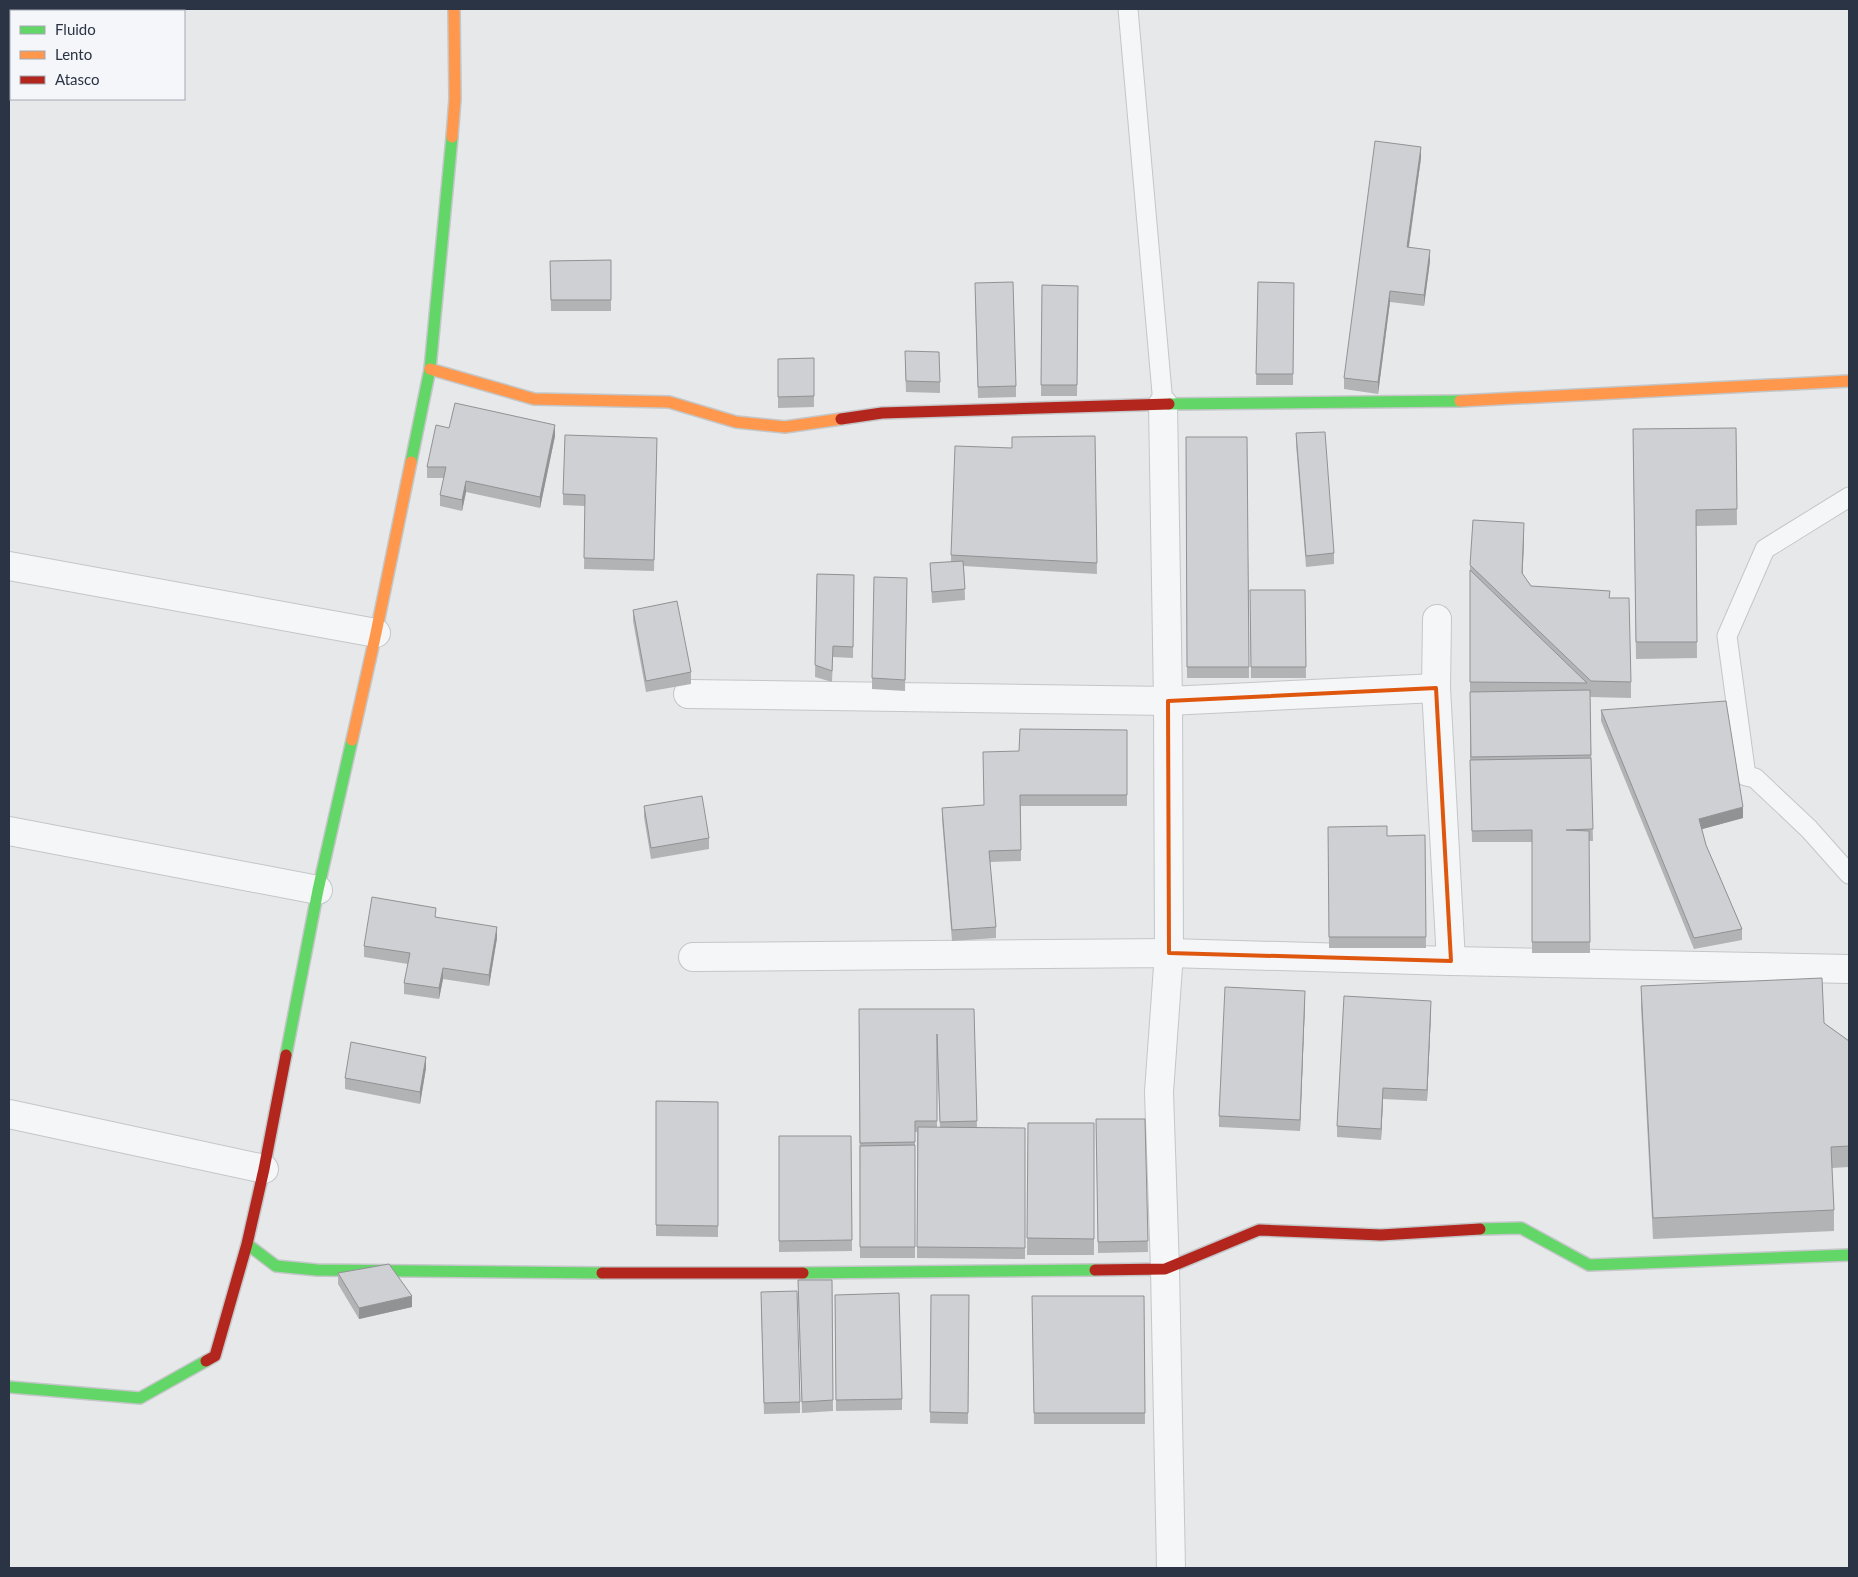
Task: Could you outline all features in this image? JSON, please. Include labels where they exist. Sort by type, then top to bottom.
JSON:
[{"type":"street","points":[[9,1386],[140,1398],[215,1356],[247,1244],[264,1169],[318,890],[376,633],[430,369],[455,98],[454,9]]},
{"type":"street","points":[[430,369],[534,399],[669,402],[736,422],[785,427],[882,412],[1163,404],[1465,401],[1849,382]]},
{"type":"street","points":[[1163,404],[1168,701],[1169,953],[1159,1092],[1165,1270],[1171,1568]]},
{"type":"street","points":[[9,566],[376,633]]},
{"type":"street","points":[[1437,619],[1436,688],[1451,961]]},
{"type":"street","points":[[688,694],[1168,701],[1436,688]]},
{"type":"street","points":[[9,831],[318,890]]},
{"type":"street","points":[[693,957],[1169,953],[1849,969]]},
{"type":"street","points":[[9,1114],[264,1169]]},
{"type":"street","points":[[247,1244],[276,1266],[317,1270],[680,1274],[1165,1270],[1259,1230],[1381,1235],[1454,1229],[1521,1228],[1589,1265],[1849,1255]]},
{"type":"lane","points":[[1128,9],[1163,404]]},
{"type":"lane","points":[[1849,497],[1765,549],[1727,636],[1746,776],[1755,778],[1809,829],[1849,874]]},
{"type":"highlighted area","points":[[1436,688],[1451,961],[1169,953],[1168,701]]},
{"type":"building","points":[[1375,141],[1421,147],[1407,247],[1430,250],[1424,295],[1390,291],[1378,382],[1344,378]]},
{"type":"building","points":[[611,260],[611,300],[551,300],[550,261]]},
{"type":"building","points":[[1013,282],[1016,386],[978,387],[975,283]]},
{"type":"building","points":[[1258,282],[1294,283],[1293,374],[1256,374]]},
{"type":"building","points":[[1042,285],[1078,286],[1077,385],[1041,385]]},
{"type":"building","points":[[905,351],[939,352],[940,382],[906,381]]},
{"type":"building","points":[[814,358],[814,396],[778,397],[778,359]]},
{"type":"building","points":[[455,403],[555,425],[540,497],[466,481],[462,500],[440,495],[446,467],[427,467],[436,425],[449,428]]},
{"type":"building","points":[[1736,428],[1737,509],[1696,510],[1697,642],[1636,642],[1633,429]]},
{"type":"building","points":[[1325,432],[1334,553],[1306,556],[1296,433]]},
{"type":"building","points":[[565,435],[657,438],[654,560],[584,558],[585,495],[563,494]]},
{"type":"building","points":[[1095,436],[1097,563],[951,555],[955,446],[1012,448],[1012,437]]},
{"type":"building","points":[[1186,437],[1247,437],[1249,667],[1187,667]]},
{"type":"building","points":[[1473,520],[1524,523],[1522,573],[1531,586],[1610,591],[1609,598],[1629,598],[1631,682],[1591,681],[1470,565]]},
{"type":"building","points":[[963,561],[965,589],[932,592],[930,563]]},
{"type":"building","points":[[1470,570],[1587,683],[1470,682]]},
{"type":"building","points":[[817,574],[854,575],[853,647],[833,646],[832,671],[815,665]]},
{"type":"building","points":[[874,577],[907,578],[905,680],[872,678]]},
{"type":"building","points":[[1250,590],[1305,590],[1306,667],[1251,667]]},
{"type":"building","points":[[677,601],[691,672],[646,681],[633,610]]},
{"type":"building","points":[[1590,690],[1591,755],[1471,757],[1470,692]]},
{"type":"building","points":[[1726,701],[1743,807],[1699,819],[1706,845],[1742,929],[1694,938],[1601,710]]},
{"type":"building","points":[[1020,729],[1127,730],[1127,795],[1020,795],[1021,850],[989,851],[996,927],[952,930],[942,808],[984,805],[983,752],[1019,751]]},
{"type":"building","points":[[1591,758],[1593,829],[1566,830],[1589,831],[1590,942],[1532,942],[1532,830],[1472,831],[1470,760]]},
{"type":"building","points":[[702,796],[709,838],[651,848],[644,806]]},
{"type":"building","points":[[1387,826],[1387,836],[1425,835],[1426,937],[1329,937],[1328,827]]},
{"type":"building","points":[[372,897],[436,908],[435,917],[497,927],[489,975],[443,968],[439,988],[404,983],[410,953],[364,946]]},
{"type":"building","points":[[1822,978],[1824,1023],[1849,1041],[1849,1146],[1831,1147],[1834,1210],[1653,1218],[1641,986]]},
{"type":"building","points":[[1225,987],[1305,991],[1300,1120],[1219,1116]]},
{"type":"building","points":[[1344,996],[1431,1001],[1427,1090],[1383,1088],[1381,1129],[1337,1126]]},
{"type":"building","points":[[859,1009],[974,1009],[977,1121],[940,1122],[937,1034],[937,1121],[915,1121],[915,1142],[860,1143]]},
{"type":"building","points":[[351,1042],[426,1057],[420,1092],[345,1078]]},
{"type":"building","points":[[656,1101],[718,1102],[718,1226],[656,1225]]},
{"type":"building","points":[[1096,1119],[1145,1119],[1148,1241],[1098,1242]]},
{"type":"building","points":[[1028,1123],[1094,1123],[1094,1239],[1027,1238]]},
{"type":"building","points":[[918,1127],[1025,1128],[1025,1248],[917,1247]]},
{"type":"building","points":[[779,1136],[851,1136],[852,1240],[779,1241]]},
{"type":"building","points":[[915,1145],[915,1247],[860,1247],[860,1146]]},
{"type":"building","points":[[389,1264],[412,1296],[359,1308],[338,1273]]},
{"type":"building","points":[[798,1280],[832,1280],[833,1400],[802,1402]]},
{"type":"building","points":[[797,1291],[800,1402],[764,1403],[761,1292]]},
{"type":"building","points":[[899,1293],[902,1399],[836,1400],[835,1295]]},
{"type":"building","points":[[931,1295],[969,1295],[968,1413],[930,1412]]},
{"type":"building","points":[[1032,1296],[1144,1296],[1145,1413],[1034,1413]]},
{"type":"traffic: fast","points":[[411,462],[430,369],[452,137]]},
{"type":"traffic: fast","points":[[1169,404],[1460,401]]},
{"type":"traffic: fast","points":[[286,1055],[318,890],[352,740]]},
{"type":"traffic: fast","points":[[1480,1229],[1521,1228],[1589,1265],[1849,1255]]},
{"type":"traffic: fast","points":[[247,1244],[276,1266],[317,1270],[602,1273]]},
{"type":"traffic: fast","points":[[803,1273],[1095,1270]]},
{"type":"traffic: fast","points":[[9,1387],[140,1398],[206,1361]]},
{"type":"traffic: slow","points":[[452,137],[455,99],[454,9]]},
{"type":"traffic: slow","points":[[430,369],[534,399],[669,402],[736,422],[785,427],[841,419]]},
{"type":"traffic: slow","points":[[1460,401],[1849,381]]},
{"type":"traffic: slow","points":[[352,740],[411,462]]},
{"type":"traffic: jam","points":[[841,419],[882,413],[1169,404]]},
{"type":"traffic: jam","points":[[206,1361],[215,1356],[247,1244],[286,1055]]},
{"type":"traffic: jam","points":[[1095,1270],[1165,1269],[1259,1230],[1381,1235],[1480,1229]]},
{"type":"traffic: jam","points":[[602,1273],[803,1273]]}]
